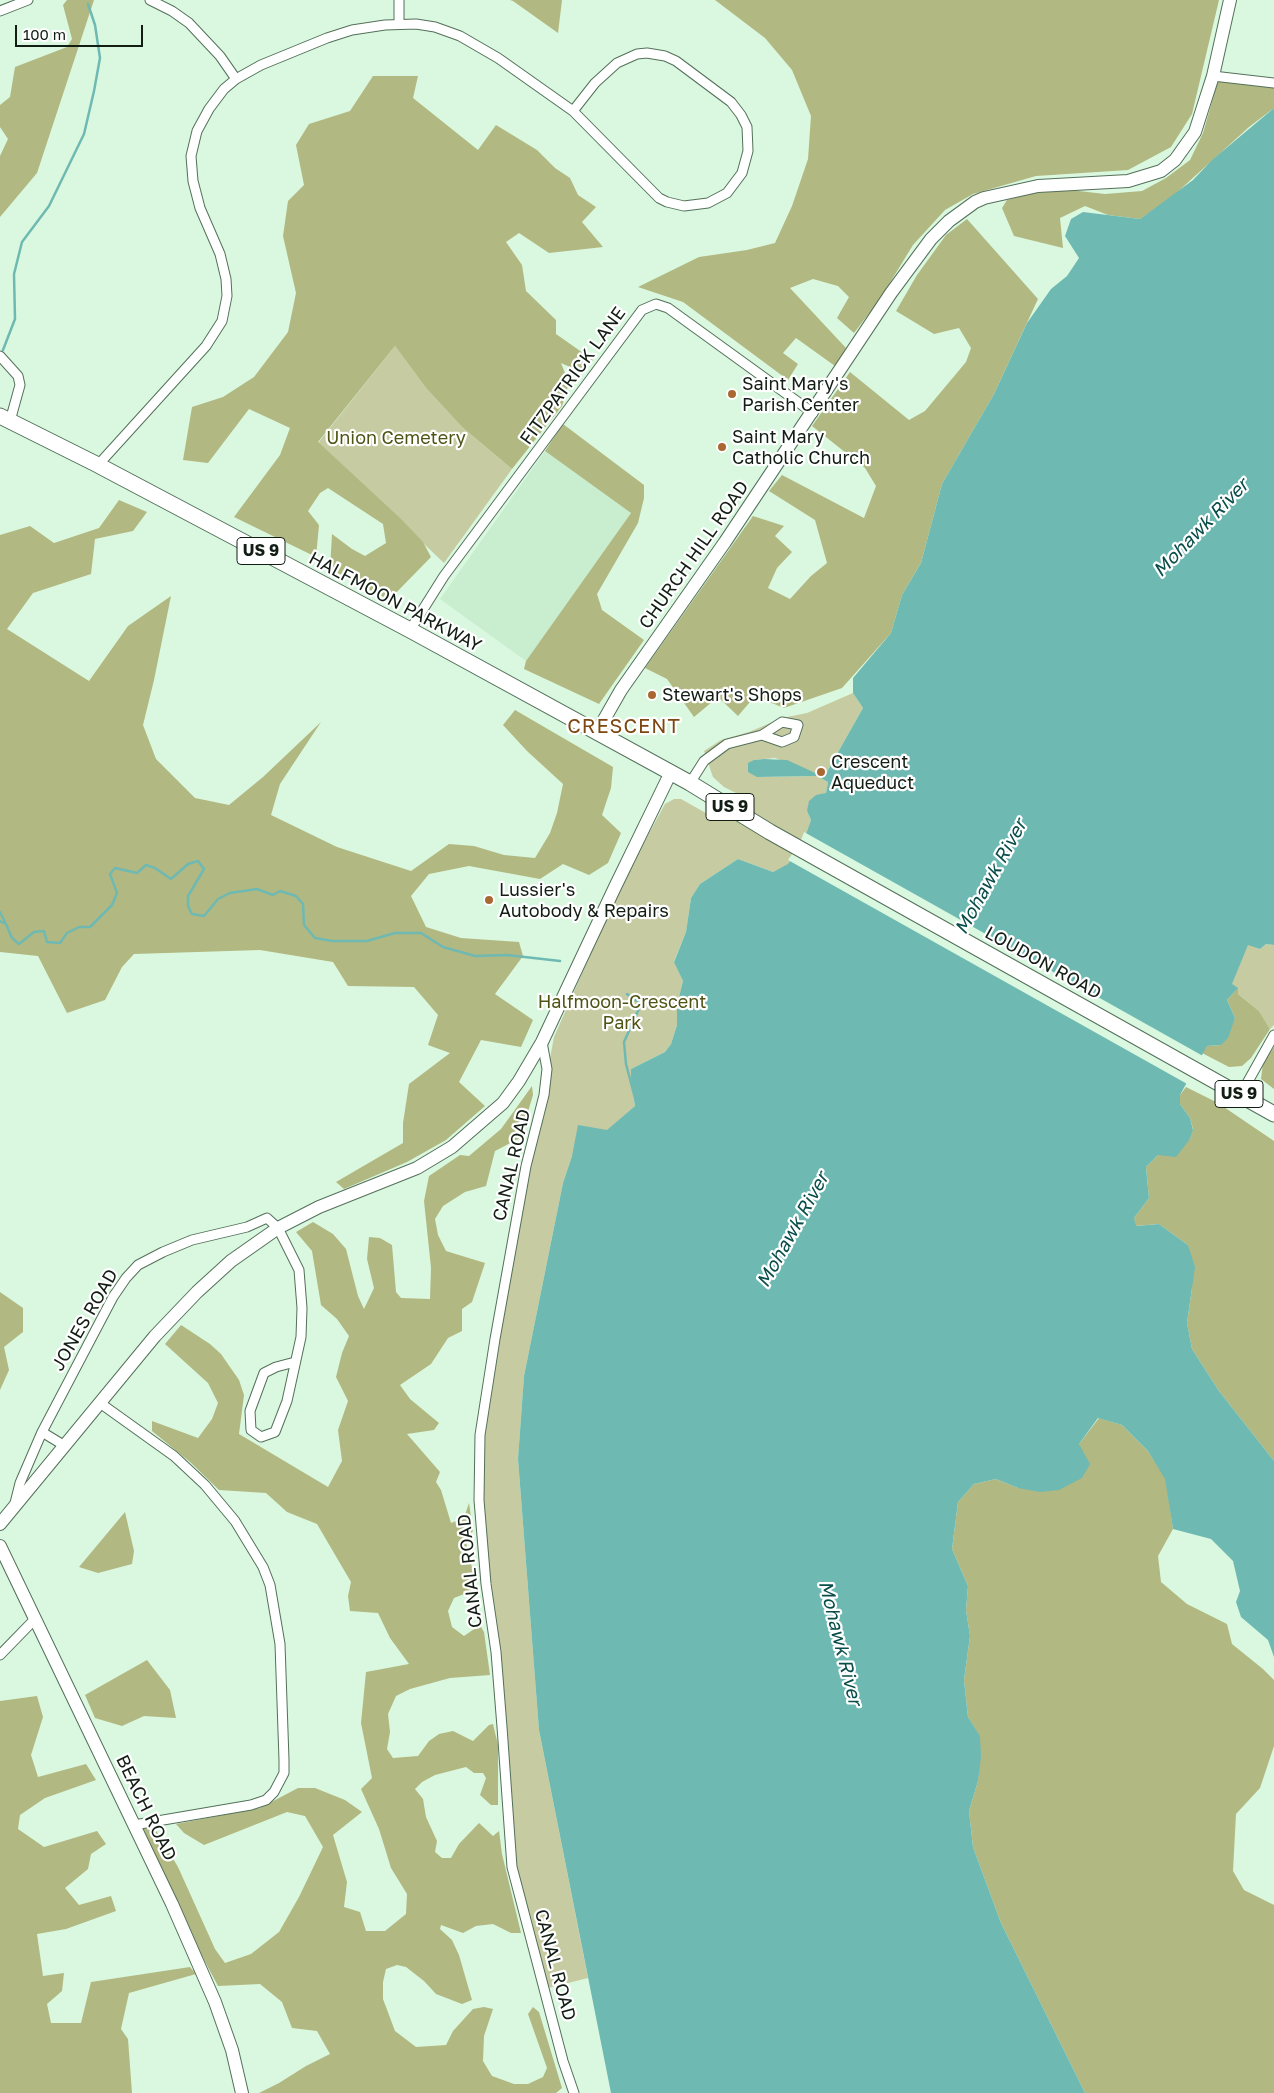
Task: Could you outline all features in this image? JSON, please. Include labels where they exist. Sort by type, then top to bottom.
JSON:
[{"type":"main road","name":"HALFMOON PARKWAY","points":[[5,418],[410,630],[690,783]]},
{"type":"main road","name":"LOUDON ROAD","points":[[690,783],[770,832],[1274,1114]]},
{"type":"street","points":[[0,11],[28,0]]},
{"type":"street","points":[[150,0],[172,11],[189,23],[220,56],[236,79]]},
{"type":"street","points":[[399,0],[399,24]]},
{"type":"street","name":"CHURCH HILL ROAD","points":[[597,732],[621,690],[725,542],[891,294],[931,239],[949,221],[975,202],[984,198],[1038,186],[1128,181],[1161,171],[1175,160],[1195,132],[1213,76],[1230,0]]},
{"type":"street","points":[[98,465],[206,346],[222,321],[227,296],[226,279],[220,254],[200,208],[192,182],[191,156],[196,131],[209,108],[224,89],[236,79],[261,65],[327,38],[352,30],[399,24],[435,27],[460,36],[498,58],[573,111],[650,190],[667,202],[684,206],[708,203],[727,193],[742,173],[748,151],[748,142],[747,127],[741,115],[731,102],[676,61],[665,56],[647,53],[637,54],[616,63],[595,83],[573,111]]},
{"type":"street","points":[[1213,76],[1274,83]]},
{"type":"street","name":"FITZPATRICK LANE","points":[[410,630],[444,576],[642,310],[656,304],[668,308],[812,413]]},
{"type":"street","points":[[0,356],[18,376],[20,385],[5,418]]},
{"type":"street","points":[[690,783],[704,761],[727,744],[762,735]]},
{"type":"street","points":[[0,1524],[155,1336],[197,1292],[231,1261],[278,1228],[319,1207],[417,1168],[452,1147],[503,1103],[519,1081],[542,1042],[671,772]]},
{"type":"street","points":[[1241,1094],[1274,1035]]},
{"type":"street","name":"CANAL ROAD","points":[[542,1042],[547,1069],[544,1095],[526,1166],[494,1339],[480,1435],[479,1500],[486,1584],[496,1652],[512,1867],[563,2061],[574,2093]]},
{"type":"street","name":"JONES ROAD","points":[[14,1506],[20,1483],[42,1432],[113,1297],[138,1265],[192,1240],[247,1227],[267,1218],[278,1228]]},
{"type":"street","points":[[278,1228],[299,1270],[302,1308],[300,1336],[295,1362],[287,1401],[275,1432],[261,1437],[251,1430],[250,1411],[264,1373],[276,1367],[295,1362]]},
{"type":"street","points":[[100,1403],[174,1456],[205,1485],[234,1521],[263,1567],[270,1585],[280,1644],[284,1773],[274,1792],[266,1800],[251,1805],[134,1825]]},
{"type":"street","points":[[42,1432],[65,1446]]},
{"type":"street","name":"BEACH ROAD","points":[[0,1546],[172,1904],[215,2002],[232,2050],[242,2093]]},
{"type":"street","points":[[0,1655],[35,1619]]},
{"type":"shaded area","points":[[67,0],[94,0],[37,173],[0,217],[0,156],[8,139],[0,127],[0,105],[10,97],[15,67],[67,47],[72,39],[63,5]]},
{"type":"shaded area","points":[[510,0],[562,0],[558,33],[513,1]]},
{"type":"shaded area","points":[[715,0],[1219,0],[1192,114],[1171,147],[1128,170],[1036,176],[973,194],[945,210],[913,245],[880,299],[854,333],[837,318],[849,297],[838,286],[813,279],[790,288],[846,348],[835,366],[796,338],[783,353],[798,364],[788,380],[683,302],[638,287],[699,257],[747,250],[775,243],[792,206],[808,159],[811,116],[792,70],[765,38]]},
{"type":"shaded area","points":[[373,76],[418,76],[413,98],[478,150],[496,125],[537,150],[555,168],[570,178],[578,195],[596,207],[582,222],[603,247],[549,253],[519,233],[506,242],[522,265],[526,291],[556,320],[556,334],[593,360],[581,372],[561,363],[569,383],[562,406],[512,469],[462,427],[426,388],[395,346],[318,442],[400,518],[423,542],[431,557],[389,600],[330,569],[332,534],[365,556],[386,543],[383,524],[328,488],[320,493],[308,511],[319,525],[316,557],[234,517],[280,455],[290,428],[249,409],[208,463],[183,460],[192,407],[223,397],[254,377],[288,332],[296,293],[283,236],[288,201],[304,185],[296,145],[309,124],[350,111]]},
{"type":"shaded area","points":[[1218,81],[1274,88],[1274,108],[1249,127],[1173,196],[1140,219],[1108,215],[1085,206],[1060,218],[1063,248],[1014,236],[1002,208],[1007,200],[1034,193],[1070,190],[1105,194],[1142,191],[1166,178],[1190,160],[1203,133]]},
{"type":"shaded area","points":[[967,219],[1038,299],[994,394],[942,484],[921,563],[902,595],[891,633],[842,688],[784,708],[755,696],[738,716],[718,697],[694,717],[667,679],[645,668],[753,516],[784,526],[775,536],[792,552],[777,568],[768,588],[790,599],[811,576],[827,563],[815,520],[769,491],[782,475],[864,518],[876,486],[865,468],[812,426],[850,372],[909,420],[925,411],[966,362],[971,348],[959,328],[934,334],[896,311],[917,275],[946,235]]},
{"type":"shaded area","points":[[563,424],[644,485],[644,498],[638,523],[597,594],[602,610],[644,640],[599,704],[524,669],[526,661],[631,513],[545,451]]},
{"type":"shaded area","points":[[545,451],[631,513],[526,661],[440,599]]},
{"type":"shaded area","points":[[119,500],[147,512],[133,531],[95,539],[91,574],[33,593],[7,629],[89,681],[128,626],[171,596],[143,725],[156,759],[195,798],[229,805],[263,777],[321,722],[280,784],[271,815],[337,847],[411,871],[449,844],[474,846],[504,855],[535,858],[550,833],[557,813],[563,784],[527,751],[503,725],[515,710],[613,767],[611,788],[602,815],[621,833],[608,863],[589,875],[563,864],[540,879],[469,866],[429,874],[411,896],[426,927],[461,938],[519,942],[523,956],[495,994],[533,1020],[521,1047],[481,1040],[459,1082],[485,1106],[446,1140],[407,1162],[344,1189],[336,1182],[403,1143],[403,1123],[409,1084],[450,1053],[428,1045],[438,1015],[414,987],[348,986],[333,962],[260,950],[134,954],[122,967],[105,1000],[67,1013],[38,956],[0,952],[0,535],[30,526],[54,543],[99,528]]},
{"type":"shaded area","points":[[1238,988],[1238,994],[1259,1011],[1270,1029],[1251,1058],[1242,1066],[1229,1067],[1202,1053],[1207,1046],[1221,1045],[1235,1018],[1227,1000]]},
{"type":"shaded area","points":[[1274,1047],[1274,1089],[1261,1079],[1263,1063]]},
{"type":"shaded area","points":[[532,1086],[533,1095],[520,1138],[495,1151],[486,1186],[465,1192],[443,1206],[435,1219],[438,1235],[446,1251],[485,1263],[472,1302],[462,1309],[462,1331],[448,1338],[431,1364],[400,1385],[410,1399],[439,1423],[434,1430],[407,1434],[440,1472],[436,1482],[441,1490],[451,1523],[464,1518],[469,1503],[473,1531],[465,1538],[477,1589],[454,1598],[448,1611],[452,1627],[464,1636],[480,1625],[484,1632],[490,1675],[450,1678],[410,1689],[396,1696],[388,1714],[390,1732],[387,1749],[393,1758],[418,1756],[429,1741],[439,1734],[453,1731],[473,1741],[489,1725],[493,1724],[498,1745],[498,1805],[491,1805],[480,1795],[486,1778],[483,1773],[474,1773],[466,1767],[435,1775],[422,1782],[415,1789],[423,1799],[426,1817],[437,1841],[435,1852],[442,1858],[451,1858],[459,1844],[479,1823],[493,1836],[499,1831],[502,1854],[521,1933],[511,1933],[493,1924],[476,1926],[463,1933],[441,1925],[440,1929],[452,1940],[459,1955],[472,2000],[462,2004],[436,1994],[424,1981],[406,1967],[397,1965],[386,1969],[383,1982],[383,1999],[395,2031],[416,2047],[446,2045],[453,2031],[473,2009],[484,2007],[493,2009],[484,2036],[483,2061],[492,2076],[514,2084],[528,2084],[543,2077],[547,2068],[528,2014],[533,2007],[539,2012],[562,2088],[556,2093],[259,2093],[330,2054],[317,2031],[292,2028],[282,2002],[260,1984],[218,1986],[202,1956],[143,1828],[154,1827],[178,1867],[215,1949],[225,1963],[251,1954],[279,1932],[299,1897],[323,1847],[305,1816],[287,1812],[204,1845],[184,1833],[176,1824],[260,1808],[298,1788],[315,1788],[345,1800],[362,1812],[333,1835],[347,1882],[344,1907],[360,1912],[366,1931],[385,1931],[406,1914],[407,1894],[391,1868],[379,1829],[361,1789],[372,1778],[361,1723],[366,1672],[409,1664],[390,1638],[378,1613],[350,1611],[348,1596],[351,1582],[317,1524],[287,1512],[266,1493],[219,1490],[190,1462],[152,1431],[152,1421],[198,1438],[212,1419],[218,1403],[208,1383],[165,1344],[181,1325],[210,1344],[221,1354],[239,1380],[244,1395],[239,1434],[328,1487],[342,1461],[338,1430],[348,1401],[336,1377],[342,1353],[349,1336],[337,1319],[321,1305],[312,1251],[296,1232],[313,1222],[333,1234],[346,1249],[358,1296],[364,1309],[374,1288],[367,1259],[369,1237],[380,1238],[392,1245],[396,1292],[401,1298],[430,1299],[431,1268],[424,1201],[429,1176],[460,1155],[469,1156],[501,1129]]},
{"type":"shaded area","points":[[1186,1087],[1218,1103],[1274,1141],[1274,1461],[1219,1391],[1192,1349],[1187,1323],[1192,1288],[1188,1245],[1159,1224],[1135,1226],[1134,1218],[1149,1198],[1146,1167],[1158,1155],[1190,1139],[1193,1129],[1190,1118],[1180,1104],[1180,1095]]},
{"type":"shaded area","points":[[0,1292],[23,1308],[23,1332],[4,1347],[9,1370],[0,1390]]},
{"type":"shaded area","points":[[1099,1418],[1122,1425],[1148,1451],[1166,1479],[1173,1529],[1158,1556],[1161,1582],[1187,1604],[1227,1624],[1232,1644],[1274,1680],[1274,1746],[1260,1788],[1236,1814],[1233,1871],[1244,1890],[1274,1905],[1274,2093],[1085,2093],[1001,1923],[973,1847],[969,1811],[978,1781],[980,1737],[968,1717],[964,1680],[970,1636],[966,1610],[968,1586],[952,1549],[958,1502],[974,1484],[996,1479],[1018,1488],[1079,1444]]},
{"type":"shaded area","points":[[125,1512],[134,1551],[132,1564],[98,1573],[79,1567]]},
{"type":"shaded area","points":[[147,1660],[170,1690],[176,1718],[144,1716],[122,1726],[95,1718],[85,1695]]},
{"type":"shaded area","points":[[37,1696],[43,1717],[31,1755],[38,1777],[86,1764],[96,1780],[45,1798],[20,1815],[18,1829],[44,1847],[97,1831],[106,1844],[91,1854],[88,1869],[65,1888],[79,1905],[111,1896],[116,1911],[66,1929],[37,1934],[43,1976],[64,1973],[62,1991],[47,2004],[51,2023],[81,2023],[91,1982],[190,1967],[196,1974],[129,1993],[121,2029],[128,2039],[132,2093],[0,2093],[0,1701]]},
{"type":"green space","name":"Union Cemetery","points":[[395,346],[426,388],[462,427],[512,469],[444,563],[318,443]]},
{"type":"green space","name":"Halfmoon-Crescent Park","points":[[853,693],[863,708],[824,777],[775,758],[754,760],[757,777],[817,776],[828,782],[826,793],[807,811],[811,820],[802,845],[788,865],[773,872],[738,859],[700,884],[691,898],[686,932],[674,961],[683,981],[677,1005],[677,1025],[671,1044],[665,1052],[631,1069],[635,1106],[607,1131],[572,1156],[563,1183],[524,1376],[518,1459],[539,1730],[588,1978],[544,1989],[512,1867],[479,1500],[480,1435],[554,1037],[622,883],[665,804],[674,799],[681,799],[720,821],[736,793],[724,787],[713,777],[704,751],[721,740],[749,732],[782,718],[807,713]]},
{"type":"green space","points":[[1248,944],[1260,949],[1266,944],[1274,945],[1274,1025],[1270,1029],[1259,1011],[1238,994],[1231,985]]},
{"type":"water","name":"Mohawk River","points":[[1274,108],[1274,945],[1266,944],[1260,949],[1248,945],[1232,984],[1238,988],[1227,1000],[1235,1018],[1228,1038],[1221,1045],[1207,1046],[1180,1095],[1180,1104],[1190,1118],[1193,1130],[1190,1139],[1176,1157],[1158,1155],[1146,1167],[1149,1198],[1134,1218],[1136,1226],[1159,1224],[1188,1245],[1195,1267],[1187,1323],[1192,1349],[1219,1391],[1274,1461],[1274,1657],[1268,1640],[1241,1617],[1236,1602],[1240,1591],[1233,1561],[1211,1539],[1173,1529],[1165,1479],[1148,1451],[1122,1425],[1098,1418],[1079,1444],[1090,1464],[1082,1478],[1059,1490],[1040,1492],[1018,1488],[996,1479],[974,1484],[958,1502],[952,1549],[968,1586],[966,1610],[970,1636],[964,1680],[968,1717],[980,1736],[981,1757],[978,1781],[969,1811],[973,1847],[1001,1923],[1085,2093],[611,2093],[539,1730],[518,1459],[524,1376],[563,1183],[572,1156],[578,1125],[607,1130],[635,1106],[631,1069],[665,1052],[671,1044],[677,1025],[677,1005],[683,981],[674,962],[686,932],[691,898],[700,884],[738,859],[773,872],[788,864],[802,845],[811,820],[807,811],[809,801],[816,795],[826,793],[828,782],[817,776],[757,777],[748,772],[748,763],[764,759],[787,760],[824,777],[863,708],[853,693],[853,678],[891,633],[902,595],[921,563],[942,484],[994,394],[1027,323],[1051,289],[1067,276],[1079,258],[1065,236],[1071,219],[1083,212],[1140,219],[1193,180],[1212,160]]},
{"type":"pier","points":[[804,832],[1203,1056],[1189,1085],[788,860],[800,843]]},
{"type":"waterway","points":[[3,350],[15,319],[14,274],[22,242],[49,206],[84,134],[100,58],[95,25],[88,4]]},
{"type":"waterway","points":[[0,921],[6,924],[12,938],[19,944],[34,932],[44,931],[47,942],[60,943],[67,933],[79,927],[90,927],[112,905],[117,893],[110,874],[115,868],[137,873],[146,865],[155,868],[171,879],[188,864],[198,861],[204,869],[188,896],[188,906],[192,914],[204,916],[218,899],[230,893],[257,889],[273,895],[280,891],[296,896],[303,904],[304,925],[315,938],[332,941],[367,941],[395,933],[421,933],[443,947],[475,956],[507,955],[560,961]]},
{"type":"waterway","points":[[0,912],[5,922]]},
{"type":"waterway","points":[[627,994],[641,1004],[624,1042],[626,1064],[635,1098]]},
{"type":"place","name":"Saint Mary's Parish Center","points":[[732,394]]},
{"type":"place","name":"Saint Mary Catholic Church","points":[[722,447]]},
{"type":"place","name":"Stewart's Shops","points":[[652,695]]},
{"type":"place","name":"Crescent Aqueduct","points":[[821,772]]},
{"type":"place","name":"Lussier's Autobody & Repairs","points":[[489,900]]},
{"type":"district","name":"CRESCENT","points":[[624,727]]}]
